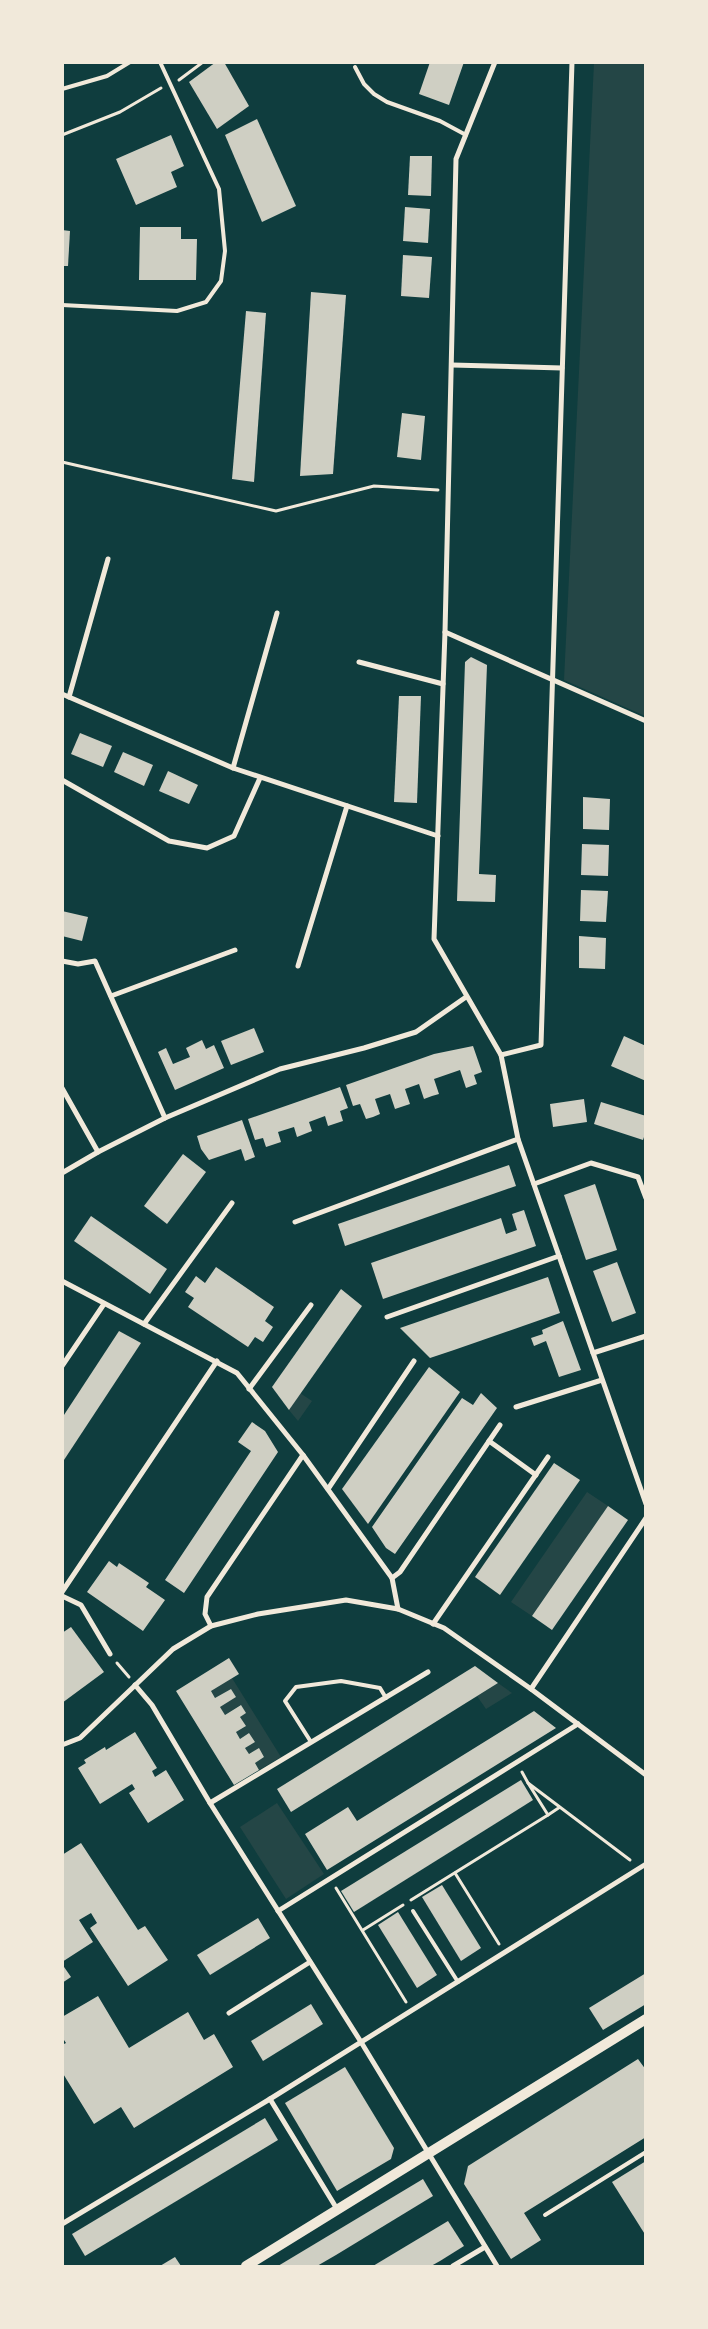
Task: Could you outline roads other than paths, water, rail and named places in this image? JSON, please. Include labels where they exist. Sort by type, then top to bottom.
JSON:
[{"type":"main road","points":[[246,2266],[646,2019]]},
{"type":"street","points":[[495,62],[456,159],[445,632],[434,938],[500,1055],[518,1138],[646,1504]]},
{"type":"street","points":[[500,1055],[541,1045],[572,62]]},
{"type":"street","points":[[452,365],[562,368]]},
{"type":"street","points":[[69,697],[108,559]]},
{"type":"street","points":[[233,768],[277,613]]},
{"type":"street","points":[[445,632],[646,721]]},
{"type":"street","points":[[359,662],[443,684]]},
{"type":"street","points":[[62,694],[233,768],[438,836]]},
{"type":"street","points":[[62,780],[169,841],[207,848],[234,836],[260,778]]},
{"type":"street","points":[[298,966],[347,806]]},
{"type":"street","points":[[111,996],[235,950]]},
{"type":"street","points":[[62,960],[78,964],[95,961],[165,1118]]},
{"type":"street","points":[[62,1173],[98,1152],[165,1118],[280,1068],[364,1048],[416,1032],[466,997]]},
{"type":"street","points":[[62,1088],[98,1152]]},
{"type":"street","points":[[294,1222],[518,1138]]},
{"type":"street","points":[[534,1184],[590,1163],[638,1177],[646,1198]]},
{"type":"street","points":[[144,1324],[232,1203]]},
{"type":"street","points":[[387,1317],[559,1256]]},
{"type":"street","points":[[62,1281],[238,1373],[303,1455],[392,1578],[398,1609]]},
{"type":"street","points":[[62,1366],[104,1304]]},
{"type":"street","points":[[249,1389],[311,1305]]},
{"type":"street","points":[[593,1353],[646,1336]]},
{"type":"street","points":[[62,1592],[217,1361]]},
{"type":"street","points":[[328,1489],[414,1361]]},
{"type":"street","points":[[516,1407],[602,1380]]},
{"type":"street","points":[[392,1578],[400,1572],[500,1425]]},
{"type":"street","points":[[489,1441],[536,1475]]},
{"type":"street","points":[[211,1626],[206,1614],[207,1598],[303,1455]]},
{"type":"street","points":[[433,1624],[548,1457]]},
{"type":"street","points":[[531,1689],[646,1518]]},
{"type":"street","points":[[62,1596],[80,1606],[110,1654]]},
{"type":"street","points":[[62,1745],[80,1738],[173,1649],[211,1626],[258,1614],[346,1600],[398,1609],[444,1628],[531,1689],[646,1775]]},
{"type":"street","points":[[210,1803],[428,1672]]},
{"type":"street","points":[[135,1685],[152,1705],[210,1803],[361,2042],[497,2266]]},
{"type":"street","points":[[278,1911],[578,1724]]},
{"type":"street","points":[[62,2224],[270,2099],[643,1866]]},
{"type":"street","points":[[229,2013],[310,1962]]},
{"type":"street","points":[[270,2099],[337,2210]]},
{"type":"street","points":[[453,2266],[485,2247]]},
{"type":"lane","points":[[62,89],[107,76],[130,62]]},
{"type":"lane","points":[[62,305],[176,311],[206,302],[221,281],[225,251],[218,189],[160,62]]},
{"type":"lane","points":[[355,67],[364,84],[374,94],[387,102],[440,121],[466,134]]},
{"type":"lane","points":[[310,1742],[285,1701],[296,1687],[341,1681],[380,1688],[386,1698]]},
{"type":"lane","points":[[413,1911],[458,1982]]},
{"type":"lane","points":[[545,2215],[646,2152]]}]
